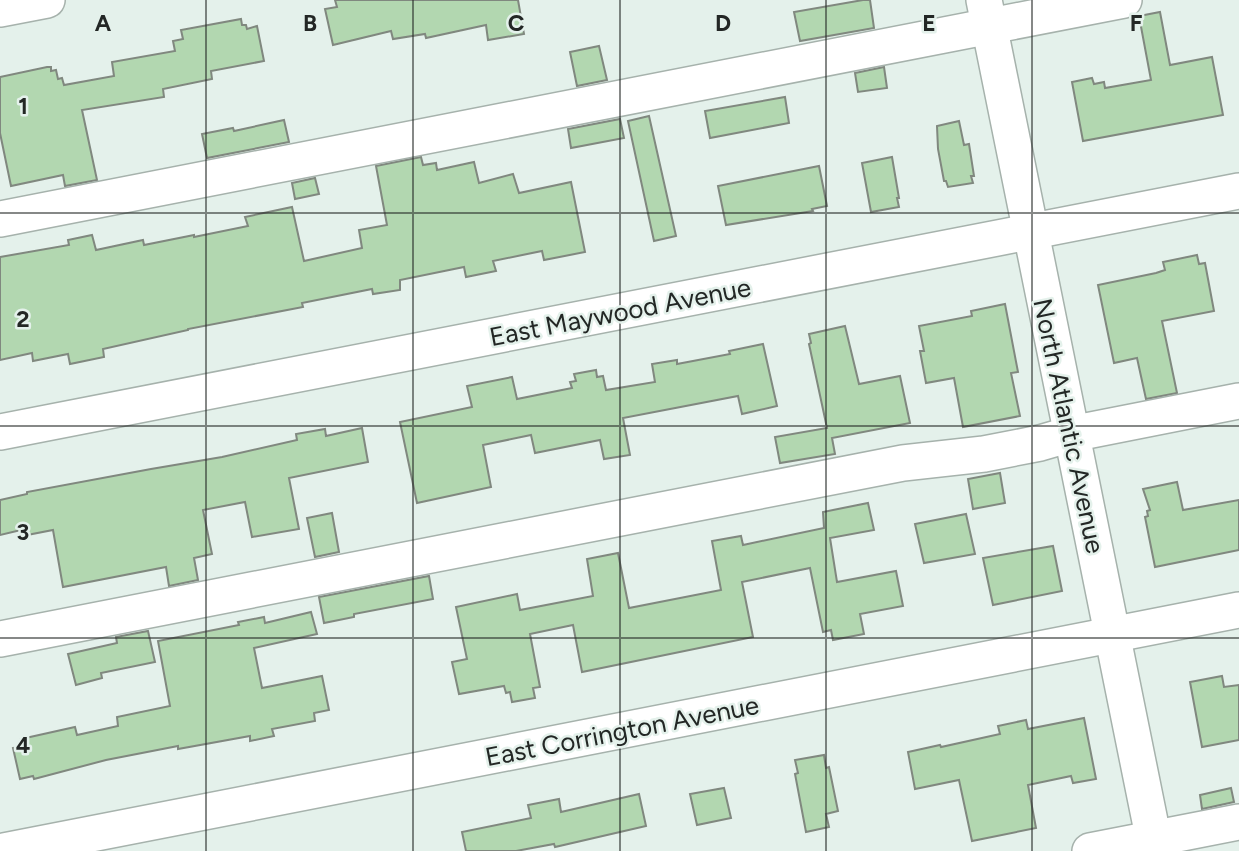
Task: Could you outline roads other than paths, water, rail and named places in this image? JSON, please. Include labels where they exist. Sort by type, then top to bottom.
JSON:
[{"type":"street","points":[[0,9],[47,0]]},
{"type":"street","points":[[0,219],[986,13],[1124,0]]},
{"type":"street","name":"North Atlantic Avenue","points":[[986,13],[1155,845]]},
{"type":"street","name":"East Maywood Avenue","points":[[0,432],[1239,191]]},
{"type":"street","points":[[0,639],[903,463],[995,452],[1239,401]]},
{"type":"street","name":"East Corrington Avenue","points":[[4,851],[1239,610]]},
{"type":"street","points":[[1090,851],[1155,845],[1239,822]]}]
